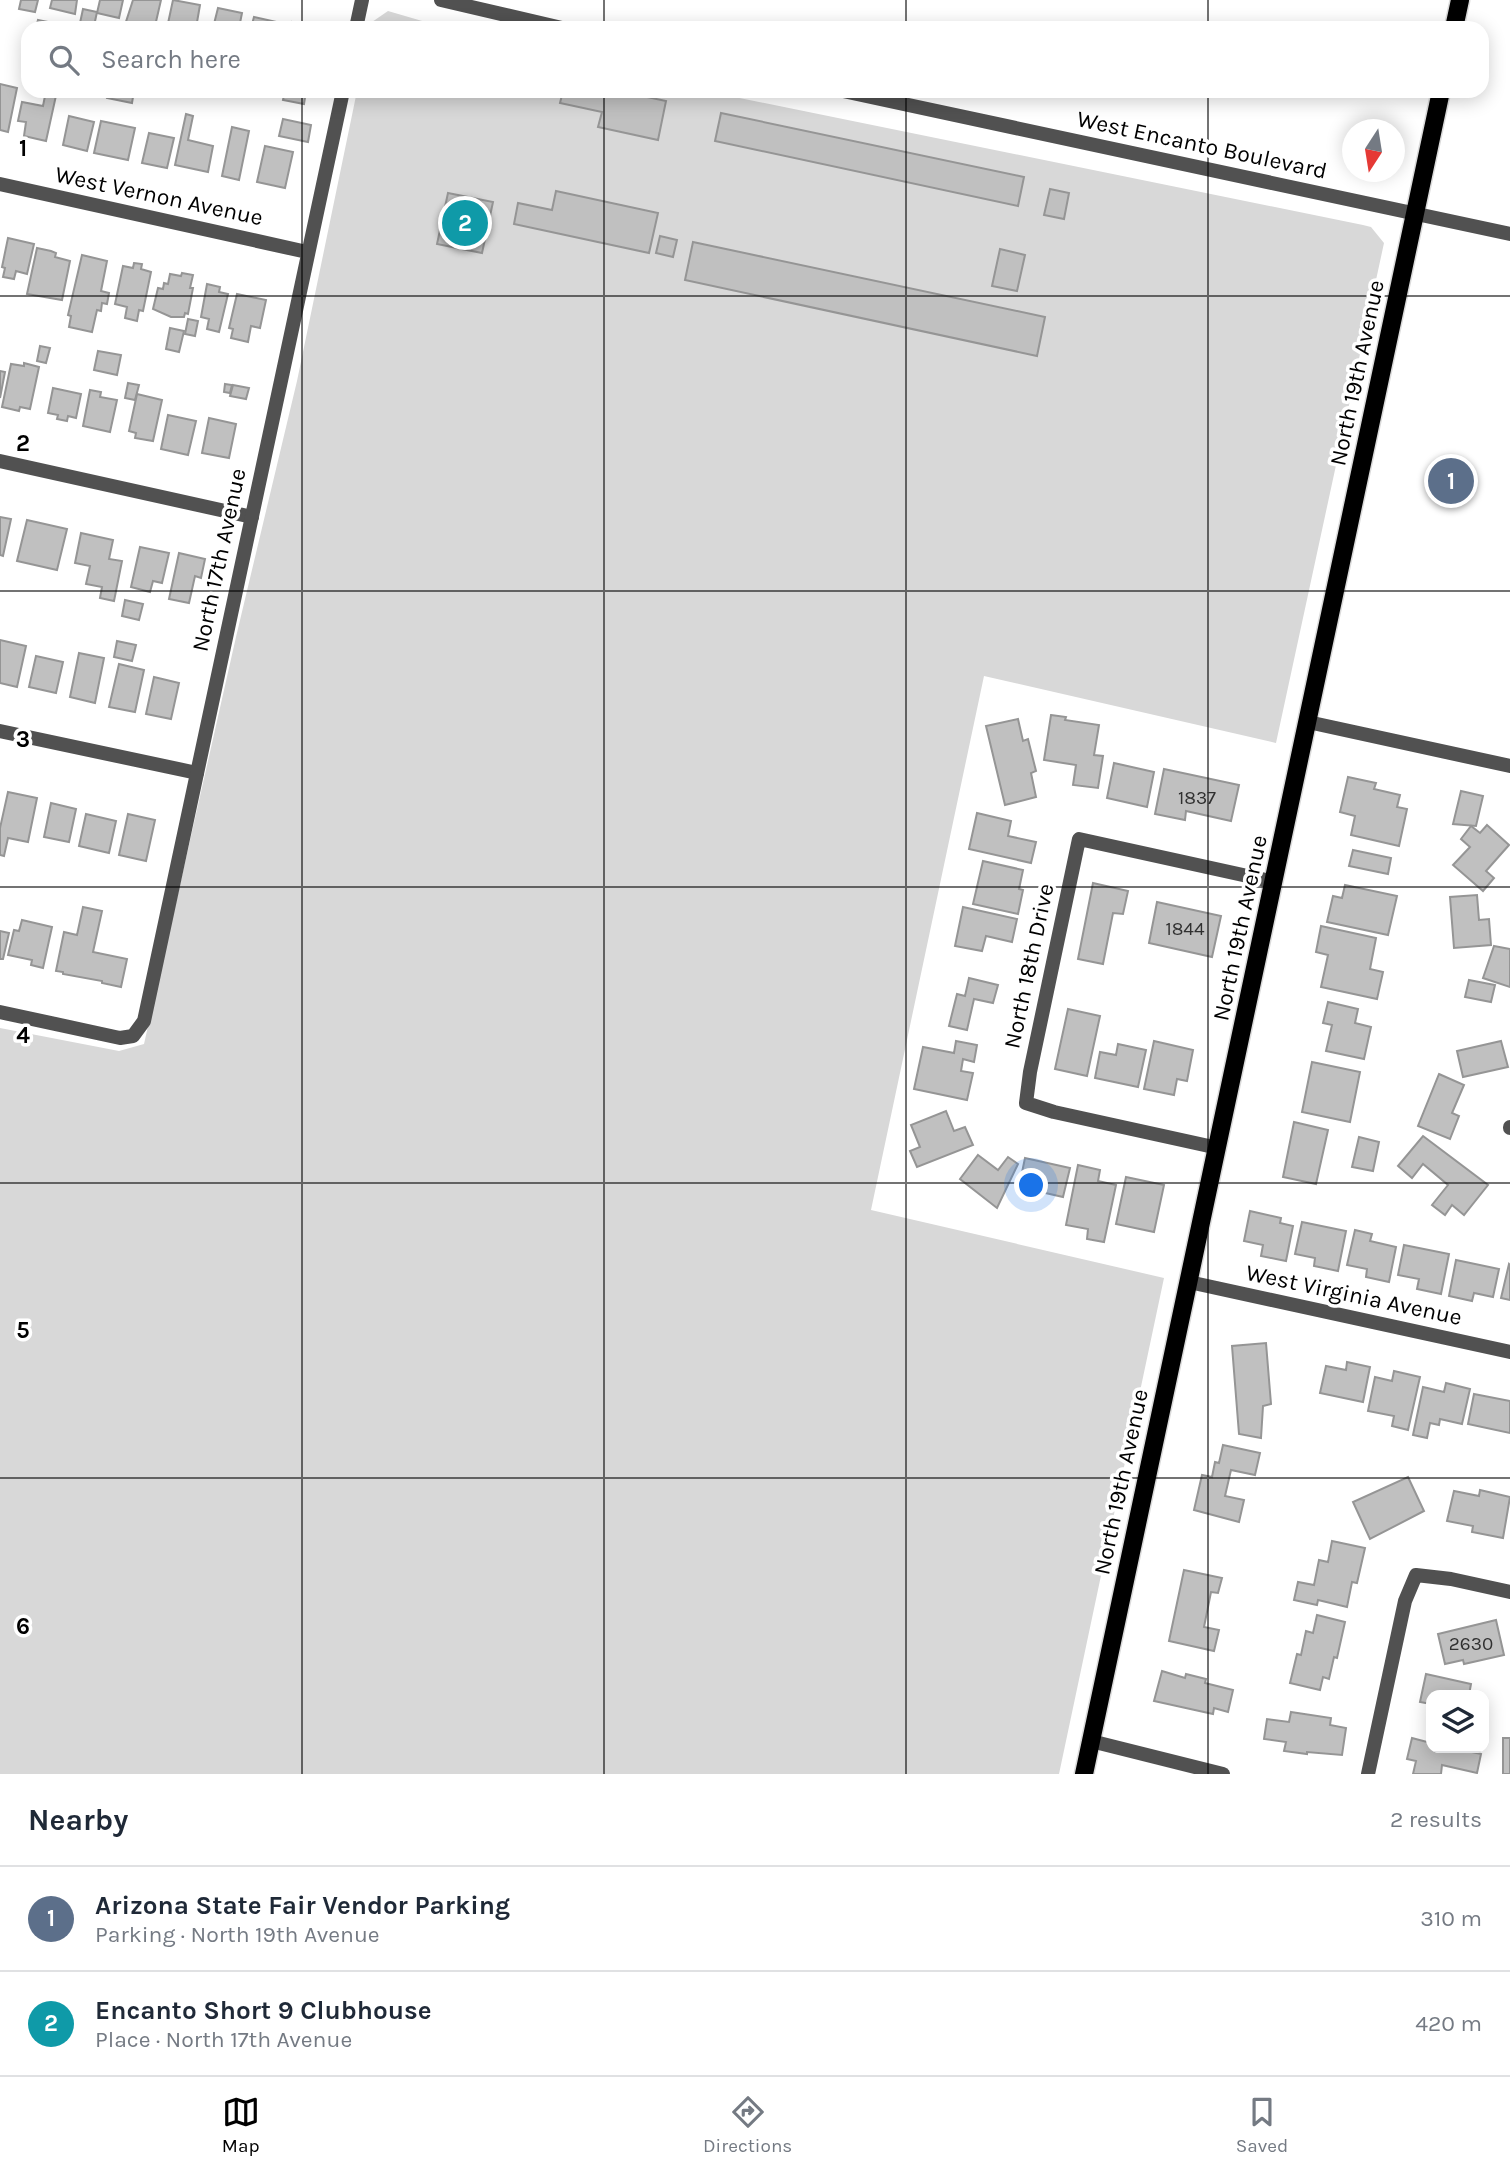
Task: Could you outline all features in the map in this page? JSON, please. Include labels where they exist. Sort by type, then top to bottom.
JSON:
[{"type":"main road","points":[[1456,21],[1460,0]]},
{"type":"main road","name":"North 19th Avenue","points":[[1084,1774],[1440,98]]},
{"type":"street","points":[[358,21],[362,0]]},
{"type":"street","points":[[441,0],[532,21]]},
{"type":"street","name":"North 17th Avenue","points":[[0,1012],[120,1038],[133,1036],[144,1021],[341,98]]},
{"type":"street","name":"West Encanto Boulevard","points":[[875,98],[1510,234]]},
{"type":"street","name":"West Vernon Avenue","points":[[0,184],[307,252]]},
{"type":"street","points":[[0,461],[252,517]]},
{"type":"street","points":[[1308,722],[1510,766]]},
{"type":"street","points":[[0,731],[197,773]]},
{"type":"street","name":"North 18th Drive","points":[[1218,1148],[1054,1112],[1026,1102],[1079,839],[1275,882]]},
{"type":"street","name":"West Virginia Avenue","points":[[1189,1282],[1510,1352]]},
{"type":"street","points":[[1368,1774],[1405,1601],[1416,1575],[1451,1578],[1510,1592]]},
{"type":"street","points":[[1091,1741],[1223,1774]]},
{"type":"shaded area","points":[[388,11],[422,21],[373,21]]},
{"type":"shaded area","points":[[356,98],[739,98],[1363,225],[1371,227],[1384,243],[1276,743],[984,676],[871,1210],[1164,1278],[1059,1774],[0,1774],[0,1028],[119,1051],[144,1044],[297,381]]},
{"type":"building","points":[[21,0],[38,0],[35,12],[19,9]]},
{"type":"building","points":[[52,0],[77,0],[75,14],[50,8]]},
{"type":"building","points":[[100,0],[123,0],[119,18],[97,13]]},
{"type":"building","points":[[133,0],[161,0],[156,21],[126,21]]},
{"type":"building","points":[[173,0],[200,5],[197,21],[168,21]]},
{"type":"building","points":[[218,8],[242,13],[240,21],[215,21]]},
{"type":"building","points":[[83,9],[97,12],[95,21],[80,21]]},
{"type":"building","points":[[254,17],[272,21],[253,21]]},
{"type":"building","points":[[0,84],[17,88],[8,132],[0,130]]},
{"type":"building","points":[[45,98],[55,98],[46,141],[24,136],[26,122],[18,121],[22,102],[43,106]]},
{"type":"building","points":[[107,98],[133,98],[132,103]]},
{"type":"building","points":[[283,98],[305,98],[304,104]]},
{"type":"building","points":[[561,98],[652,98],[666,101],[658,140],[598,127],[602,112],[560,103]]},
{"type":"building","points":[[721,113],[1024,177],[1018,206],[715,141]]},
{"type":"building","points":[[186,114],[193,116],[188,140],[213,146],[208,172],[175,165]]},
{"type":"building","points":[[69,116],[94,122],[87,151],[63,145]]},
{"type":"building","points":[[283,119],[311,125],[308,142],[279,136]]},
{"type":"building","points":[[101,121],[135,128],[128,160],[94,153]]},
{"type":"building","points":[[232,127],[249,131],[239,180],[222,176]]},
{"type":"building","points":[[149,133],[174,138],[167,168],[142,163]]},
{"type":"building","points":[[265,146],[293,152],[285,188],[257,182]]},
{"type":"building","points":[[1050,189],[1069,193],[1064,219],[1044,215]]},
{"type":"building","points":[[556,191],[658,213],[649,253],[514,224],[518,203],[552,210]]},
{"type":"building","points":[[448,193],[493,202],[482,253],[437,244]]},
{"type":"building","points":[[660,236],[677,240],[673,257],[656,253]]},
{"type":"building","points":[[8,238],[34,244],[27,274],[16,271],[14,279],[3,277],[5,268],[2,267]]},
{"type":"building","points":[[693,242],[1045,317],[1037,356],[685,280]]},
{"type":"building","points":[[37,248],[51,251],[56,253],[55,257],[70,261],[62,300],[27,294]]},
{"type":"building","points":[[1000,249],[1025,255],[1017,291],[992,286]]},
{"type":"building","points":[[82,255],[107,261],[101,291],[109,293],[107,304],[102,303],[101,311],[97,310],[92,332],[69,327],[71,316],[68,315]]},
{"type":"building","points":[[134,263],[142,264],[141,269],[151,272],[143,311],[139,310],[137,321],[125,318],[127,307],[115,304],[123,266],[133,268]]},
{"type":"building","points":[[182,273],[193,275],[188,314],[185,313],[184,317],[171,317],[153,309],[158,288],[163,289],[164,283],[168,284],[170,274],[181,276]]},
{"type":"building","points":[[207,284],[220,287],[219,292],[228,294],[219,332],[207,329],[209,319],[201,317]]},
{"type":"building","points":[[237,294],[266,300],[260,328],[251,326],[248,342],[231,338],[233,329],[229,328]]},
{"type":"building","points":[[188,319],[198,321],[195,336],[185,334]]},
{"type":"building","points":[[170,328],[184,331],[179,352],[166,349]]},
{"type":"building","points":[[40,346],[50,348],[46,363],[37,361]]},
{"type":"building","points":[[98,351],[121,355],[117,375],[94,370]]},
{"type":"building","points":[[24,363],[39,367],[30,409],[20,407],[19,411],[2,407],[11,364],[24,366]]},
{"type":"building","points":[[0,371],[5,372],[0,398]]},
{"type":"building","points":[[128,383],[139,385],[135,400],[125,398]]},
{"type":"building","points":[[225,384],[232,385],[230,393],[224,392]]},
{"type":"building","points":[[233,385],[249,388],[246,399],[230,396]]},
{"type":"building","points":[[53,388],[81,394],[76,418],[68,416],[67,421],[48,413]]},
{"type":"building","points":[[90,390],[101,392],[100,397],[117,400],[110,432],[83,426]]},
{"type":"building","points":[[137,394],[162,400],[153,441],[135,438],[136,433],[129,431]]},
{"type":"building","points":[[168,415],[196,421],[188,455],[161,449]]},
{"type":"building","points":[[209,418],[236,424],[229,458],[202,453]]},
{"type":"building","points":[[0,517],[11,519],[3,556],[0,555]]},
{"type":"building","points":[[27,520],[67,529],[57,570],[17,561]]},
{"type":"building","points":[[81,533],[113,540],[109,559],[122,561],[114,601],[100,598],[102,587],[86,584],[90,566],[75,563]]},
{"type":"building","points":[[140,547],[169,553],[162,583],[153,581],[150,592],[131,587]]},
{"type":"building","points":[[179,553],[205,559],[201,578],[195,576],[189,603],[169,599]]},
{"type":"building","points":[[125,600],[143,604],[139,620],[122,616]]},
{"type":"building","points":[[0,640],[26,646],[17,687],[0,683]]},
{"type":"building","points":[[117,641],[136,645],[132,661],[114,657]]},
{"type":"building","points":[[79,653],[104,658],[95,703],[70,697]]},
{"type":"building","points":[[36,656],[63,662],[56,693],[29,687]]},
{"type":"building","points":[[119,664],[144,670],[135,712],[109,707]]},
{"type":"building","points":[[154,677],[179,683],[171,719],[146,714]]},
{"type":"building","points":[[1051,715],[1099,725],[1094,755],[1103,756],[1098,788],[1073,785],[1076,765],[1044,760]]},
{"type":"building","points":[[1018,719],[1023,741],[1028,739],[1036,771],[1031,773],[1036,797],[1005,805],[986,726]]},
{"type":"building","points":[[1114,763],[1154,772],[1147,807],[1107,798]]},
{"type":"building","points":[[1164,769],[1239,785],[1231,821],[1186,811],[1185,820],[1155,814]]},
{"type":"building","points":[[1348,777],[1376,783],[1374,789],[1400,795],[1397,807],[1407,809],[1399,846],[1351,835],[1355,816],[1340,812]]},
{"type":"building","points":[[1461,791],[1483,796],[1476,826],[1453,824]]},
{"type":"building","points":[[8,792],[37,798],[28,842],[8,838],[4,856],[0,855],[0,828]]},
{"type":"building","points":[[51,803],[76,809],[69,842],[44,837]]},
{"type":"building","points":[[977,813],[1011,821],[1008,836],[1036,842],[1031,863],[969,849]]},
{"type":"building","points":[[86,814],[116,821],[109,853],[79,846]]},
{"type":"building","points":[[128,814],[155,820],[146,861],[119,855]]},
{"type":"building","points":[[1487,825],[1509,845],[1486,871],[1494,878],[1483,891],[1453,865],[1470,847],[1461,839],[1471,826],[1480,833]]},
{"type":"building","points":[[1353,850],[1391,858],[1388,874],[1349,866]]},
{"type":"building","points":[[983,861],[1023,870],[1019,889],[1023,890],[1018,914],[973,904]]},
{"type":"building","points":[[1093,883],[1128,891],[1123,914],[1113,913],[1103,964],[1078,959]]},
{"type":"building","points":[[1345,885],[1397,896],[1388,935],[1327,922],[1333,896],[1342,898]]},
{"type":"building","points":[[1477,895],[1479,920],[1489,919],[1491,945],[1454,948],[1450,897]]},
{"type":"building","points":[[1157,902],[1221,916],[1212,957],[1149,943]]},
{"type":"building","points":[[83,907],[102,911],[93,952],[127,959],[121,987],[56,971],[64,932],[77,935]]},
{"type":"building","points":[[963,907],[1017,919],[1012,942],[986,936],[982,951],[955,946]]},
{"type":"building","points":[[22,920],[52,927],[43,968],[31,965],[32,960],[8,955],[14,930],[19,931]]},
{"type":"building","points":[[1321,926],[1376,938],[1370,969],[1383,972],[1377,999],[1321,987],[1328,955],[1316,952]]},
{"type":"building","points":[[0,931],[9,933],[3,959],[0,959]]},
{"type":"building","points":[[1494,946],[1510,949],[1510,987],[1483,978]]},
{"type":"building","points":[[969,978],[998,985],[993,1003],[974,999],[967,1030],[949,1026],[957,994],[965,996]]},
{"type":"building","points":[[1469,980],[1495,985],[1491,1002],[1465,997]]},
{"type":"building","points":[[1328,1002],[1358,1009],[1355,1023],[1371,1027],[1364,1059],[1326,1051],[1332,1025],[1323,1023]]},
{"type":"building","points":[[1068,1009],[1100,1016],[1087,1076],[1055,1069]]},
{"type":"building","points":[[956,1041],[977,1045],[974,1062],[963,1059],[961,1071],[973,1073],[967,1100],[914,1089],[923,1047],[954,1053]]},
{"type":"building","points":[[1154,1041],[1193,1050],[1187,1081],[1177,1079],[1174,1095],[1144,1089]]},
{"type":"building","points":[[1501,1041],[1508,1067],[1463,1077],[1457,1051]]},
{"type":"building","points":[[1118,1044],[1146,1050],[1138,1087],[1095,1078],[1100,1052],[1116,1055]]},
{"type":"building","points":[[1312,1062],[1360,1072],[1350,1122],[1302,1112]]},
{"type":"building","points":[[1439,1074],[1464,1085],[1452,1113],[1459,1116],[1450,1139],[1418,1126]]},
{"type":"building","points":[[946,1111],[954,1131],[965,1127],[973,1145],[917,1167],[910,1151],[920,1147],[911,1125]]},
{"type":"building","points":[[1294,1122],[1328,1130],[1316,1184],[1283,1177]]},
{"type":"building","points":[[1423,1136],[1488,1185],[1464,1215],[1452,1205],[1445,1215],[1432,1205],[1448,1185],[1423,1164],[1412,1178],[1398,1166]]},
{"type":"building","points":[[1359,1137],[1379,1142],[1373,1171],[1352,1167]]},
{"type":"building","points":[[978,1155],[998,1170],[1008,1157],[1018,1164],[997,1208],[960,1179]]},
{"type":"building","points":[[1025,1158],[1070,1168],[1063,1197],[1019,1187]]},
{"type":"building","points":[[1078,1165],[1100,1170],[1098,1181],[1116,1185],[1104,1242],[1087,1239],[1088,1229],[1066,1225]]},
{"type":"building","points":[[1126,1177],[1164,1185],[1154,1232],[1116,1224]]},
{"type":"building","points":[[1250,1211],[1281,1218],[1280,1223],[1293,1226],[1286,1261],[1261,1256],[1263,1245],[1244,1241]]},
{"type":"building","points":[[1302,1222],[1346,1231],[1338,1271],[1314,1266],[1315,1258],[1295,1254]]},
{"type":"building","points":[[1355,1230],[1372,1234],[1370,1241],[1396,1247],[1389,1282],[1366,1277],[1367,1269],[1347,1265]]},
{"type":"building","points":[[1404,1245],[1449,1254],[1441,1294],[1417,1289],[1419,1279],[1398,1275]]},
{"type":"building","points":[[1456,1260],[1499,1269],[1493,1297],[1474,1293],[1472,1301],[1449,1296]]},
{"type":"building","points":[[1510,1265],[1510,1300],[1501,1298]]},
{"type":"building","points":[[1266,1343],[1271,1404],[1263,1406],[1261,1438],[1239,1434],[1232,1346]]},
{"type":"building","points":[[1347,1362],[1370,1367],[1363,1402],[1320,1393],[1326,1366],[1346,1370]]},
{"type":"building","points":[[1394,1371],[1420,1377],[1408,1430],[1392,1426],[1394,1416],[1368,1411],[1375,1377],[1392,1381]]},
{"type":"building","points":[[1446,1383],[1470,1389],[1462,1424],[1440,1419],[1439,1425],[1430,1423],[1427,1438],[1413,1435],[1423,1387],[1444,1392]]},
{"type":"building","points":[[1474,1394],[1510,1401],[1510,1433],[1468,1424]]},
{"type":"building","points":[[1223,1445],[1260,1453],[1255,1475],[1231,1470],[1225,1496],[1244,1500],[1239,1522],[1194,1510],[1202,1475],[1212,1477]]},
{"type":"building","points":[[1408,1477],[1424,1511],[1370,1539],[1353,1502]]},
{"type":"building","points":[[1480,1490],[1510,1497],[1503,1538],[1472,1532],[1473,1526],[1447,1521],[1454,1491],[1479,1496]]},
{"type":"building","points":[[1332,1541],[1365,1548],[1357,1583],[1352,1582],[1347,1607],[1318,1600],[1317,1605],[1294,1600],[1298,1582],[1314,1585],[1319,1560],[1328,1562]]},
{"type":"building","points":[[1184,1570],[1222,1578],[1218,1593],[1211,1592],[1204,1627],[1219,1630],[1214,1651],[1169,1641]]},
{"type":"building","points":[[1317,1615],[1345,1622],[1337,1658],[1334,1657],[1329,1679],[1323,1677],[1320,1690],[1290,1683],[1297,1654],[1301,1655],[1306,1631],[1313,1633]]},
{"type":"building","points":[[1496,1620],[1504,1655],[1464,1664],[1463,1660],[1445,1664],[1438,1634]]},
{"type":"building","points":[[1162,1671],[1185,1678],[1186,1674],[1206,1679],[1205,1683],[1233,1690],[1228,1712],[1214,1708],[1213,1714],[1154,1701]]},
{"type":"building","points":[[1426,1674],[1471,1684],[1470,1690],[1426,1690],[1426,1703],[1420,1702]]},
{"type":"building","points":[[1291,1712],[1331,1718],[1330,1725],[1346,1728],[1342,1755],[1284,1751],[1286,1742],[1264,1739],[1267,1719],[1289,1722]]},
{"type":"building","points":[[1412,1738],[1426,1742],[1426,1753],[1481,1754],[1477,1773],[1442,1765],[1441,1774],[1413,1774],[1416,1761],[1407,1759]]},
{"type":"building","points":[[1503,1738],[1510,1738],[1510,1774],[1503,1774]]},
{"type":"place","name":"Encanto Short 9 Clubhouse","points":[[465,223]]},
{"type":"place","name":"Arizona State Fair Vendor Parking","points":[[1451,481]]}]
